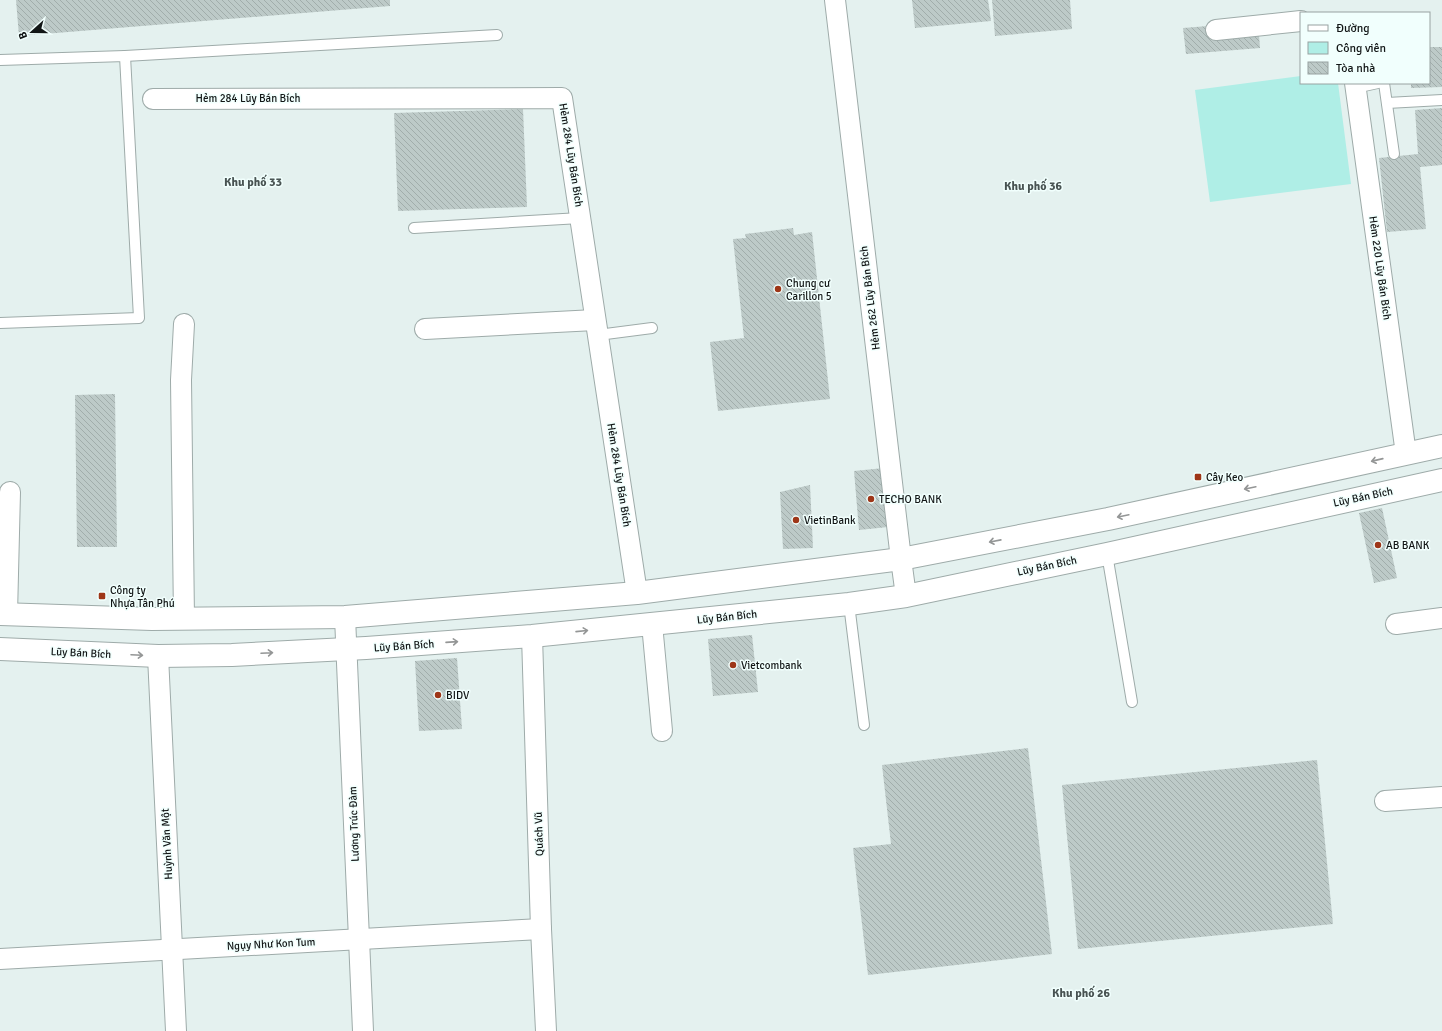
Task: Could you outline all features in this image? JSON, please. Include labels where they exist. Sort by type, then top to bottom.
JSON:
[{"type":"main road","points":[[4,614],[152,619],[345,617],[637,593],[901,559],[1115,517],[1442,446]]},
{"type":"main road","name":"Lũy Bán Bích","points":[[0,649],[158,656],[232,655],[347,649],[532,636],[850,604],[906,596],[1107,554],[1442,480]]},
{"type":"street","name":"Hẻm 262 Lũy Bán Bích","points":[[835,0],[906,596]]},
{"type":"street","points":[[1216,30],[1300,21]]},
{"type":"street","name":"Hẻm 220 Lũy Bán Bích","points":[[1355,85],[1406,454]]},
{"type":"street","name":"Hẻm 284 Lũy Bán Bích","points":[[153,98],[562,98],[637,593]]},
{"type":"street","points":[[184,324],[181,380],[184,619]]},
{"type":"street","points":[[425,329],[597,328]]},
{"type":"street","points":[[4,614],[10,492]]},
{"type":"street","name":"Lương Trúc Đàm","points":[[345,617],[363,1031]]},
{"type":"street","points":[[1396,624],[1442,618]]},
{"type":"street","points":[[652,624],[662,731]]},
{"type":"street","name":"Quách Vũ","points":[[532,636],[541,928],[546,1031]]},
{"type":"street","name":"Huỳnh Văn Một","points":[[158,656],[176,1031]]},
{"type":"street","points":[[1385,801],[1442,797]]},
{"type":"street","name":"Ngụy Như Kon Tum","points":[[0,959],[541,928]]},
{"type":"lane","points":[[0,60],[125,56],[497,35]]},
{"type":"lane","points":[[0,323],[139,318],[125,56]]},
{"type":"lane","points":[[1355,85],[1366,84]]},
{"type":"lane","points":[[1384,84],[1394,154]]},
{"type":"lane","points":[[1387,103],[1442,100]]},
{"type":"lane","points":[[414,228],[580,218]]},
{"type":"lane","points":[[597,328],[652,328]]},
{"type":"lane","points":[[1107,554],[1132,702]]},
{"type":"lane","points":[[850,604],[864,725]]},
{"type":"green space","points":[[1300,76],[1300,84],[1338,84],[1351,184],[1210,202],[1195,90]]},
{"type":"building","points":[[16,0],[390,0],[390,6],[19,36]]},
{"type":"building","points":[[912,0],[988,0],[991,21],[915,28]]},
{"type":"building","points":[[992,0],[1070,0],[1072,29],[995,36]]},
{"type":"building","points":[[1258,22],[1260,48],[1186,54],[1183,28]]},
{"type":"building","points":[[1430,47],[1442,47],[1442,87],[1411,88],[1411,84],[1430,84]]},
{"type":"building","points":[[1442,108],[1442,165],[1420,167],[1426,229],[1387,232],[1379,158],[1418,154],[1415,110]]},
{"type":"building","points":[[523,109],[527,207],[398,211],[394,113]]},
{"type":"building","name":"Chung cư Carillon 5","points":[[793,228],[794,235],[812,232],[830,399],[718,411],[710,342],[744,338],[733,239],[746,238],[745,234]]},
{"type":"building","points":[[115,394],[117,547],[77,547],[75,395]]},
{"type":"building","name":"TECHO BANK","points":[[884,468],[888,527],[859,530],[854,471]]},
{"type":"building","name":"VietinBank","points":[[810,485],[813,548],[783,549],[780,492]]},
{"type":"building","name":"AB BANK","points":[[1382,508],[1397,578],[1374,583],[1359,513]]},
{"type":"building","name":"Vietcombank","points":[[752,635],[758,692],[713,696],[708,639]]},
{"type":"building","name":"BIDV","points":[[457,658],[462,729],[419,731],[415,661]]},
{"type":"building","points":[[1028,748],[1052,954],[868,975],[853,848],[891,844],[882,765]]},
{"type":"building","points":[[1317,760],[1333,924],[1078,949],[1062,785]]},
{"type":"place","name":"Chung cư Carillon 5","points":[[778,289]]},
{"type":"place","name":"Cây Keo","points":[[1198,477]]},
{"type":"place","name":"TECHO BANK","points":[[871,499]]},
{"type":"place","name":"VietinBank","points":[[796,520]]},
{"type":"place","name":"AB BANK","points":[[1378,545]]},
{"type":"place","name":"Công ty Nhựa Tân Phú","points":[[102,596]]},
{"type":"place","name":"Vietcombank","points":[[733,665]]},
{"type":"place","name":"BIDV","points":[[438,695]]},
{"type":"district","name":"Khu phố 33","points":[[253,182]]},
{"type":"district","name":"Khu phố 36","points":[[1033,186]]},
{"type":"district","name":"Khu phố 26","points":[[1081,993]]}]
